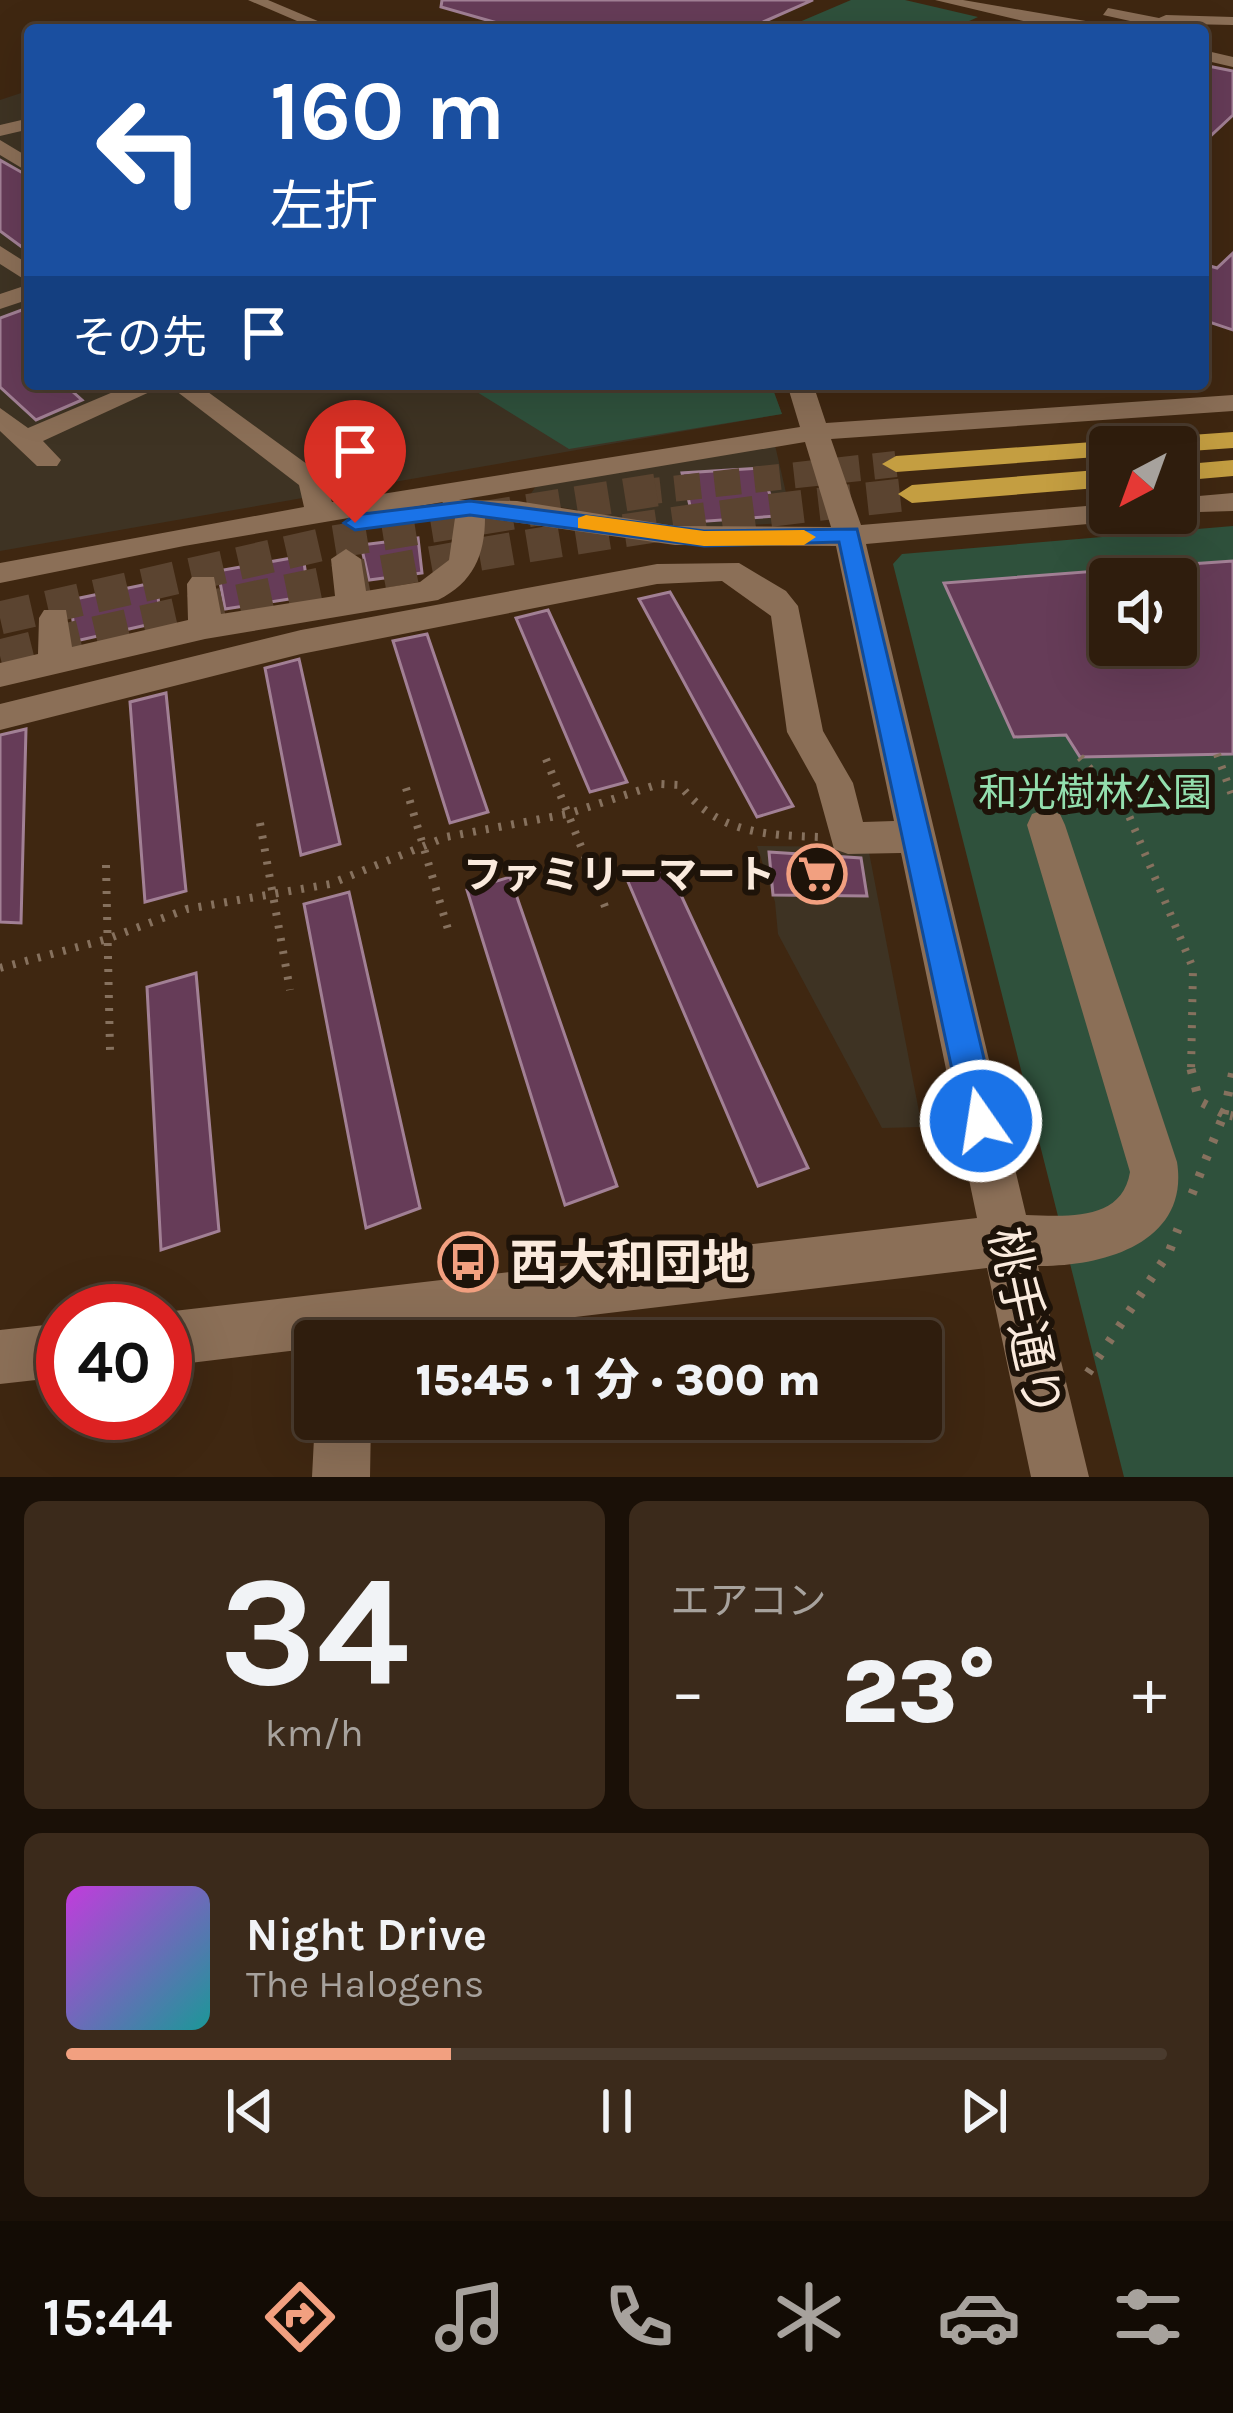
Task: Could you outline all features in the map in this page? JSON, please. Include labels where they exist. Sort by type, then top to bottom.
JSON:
[{"type":"highway","points":[[1197,442],[1233,440]]},
{"type":"highway","points":[[896,464],[1089,450]]},
{"type":"highway","points":[[1197,471],[1233,468]]},
{"type":"highway","points":[[912,494],[1089,480]]},
{"type":"street","points":[[255,0],[316,24]]},
{"type":"street","points":[[942,0],[1057,24]]},
{"type":"street","points":[[1153,0],[1157,24]]},
{"type":"street","points":[[1076,6],[1110,7],[1157,24],[1233,21]]},
{"type":"street","points":[[0,146],[24,171]]},
{"type":"street","points":[[0,253],[24,271]]},
{"type":"street","points":[[25,439],[140,390]]},
{"type":"street","points":[[188,390],[312,481],[320,513]]},
{"type":"street","name":"桃手通り","points":[[802,390],[849,535],[1060,1477]]},
{"type":"street","points":[[0,573],[320,513],[818,432],[1233,404]]},
{"type":"street","points":[[0,416],[47,460]]},
{"type":"street","points":[[1197,505],[1233,502]]},
{"type":"street","points":[[0,675],[206,628],[427,592],[458,578],[470,508]]},
{"type":"street","points":[[0,588],[402,514],[470,508],[704,538],[849,535],[1089,515]]},
{"type":"street","points":[[346,559],[352,603]]},
{"type":"street","points":[[0,717],[301,642],[657,574],[721,568],[776,599],[787,614],[805,732],[834,783],[848,838],[916,837]]},
{"type":"street","points":[[202,584],[206,628]]},
{"type":"street","points":[[55,618],[55,662]]},
{"type":"street","points":[[421,1320],[1008,1240],[1083,1239],[1119,1233],[1144,1205],[1154,1176],[1147,1139],[1046,825]]},
{"type":"street","points":[[192,1338],[294,1333]]},
{"type":"street","points":[[0,1357],[36,1353]]},
{"type":"street","points":[[341,1477],[343,1440]]},
{"type":"path","points":[[1217,754],[1233,798]]},
{"type":"path","points":[[1080,758],[1127,812],[1193,968],[1191,1075],[1199,1101],[1228,1112],[1233,1071]]},
{"type":"path","points":[[546,759],[608,914]]},
{"type":"path","points":[[0,968],[104,940],[187,909],[361,875],[423,846],[490,827],[568,814],[659,784],[680,785],[696,810],[734,828],[848,838]]},
{"type":"path","points":[[406,788],[449,936]]},
{"type":"path","points":[[260,823],[290,990]]},
{"type":"path","points":[[106,865],[104,940],[110,1050]]},
{"type":"shaded area","points":[[24,92],[24,390],[773,390],[782,414],[0,551],[0,100]]},
{"type":"shaded area","points":[[775,445],[793,523],[677,528],[526,501],[538,483]]},
{"type":"shaded area","points":[[757,846],[868,847],[922,1127],[882,1128],[778,934],[775,902]]},
{"type":"green space","points":[[851,0],[905,0],[978,17],[959,24],[797,23]]},
{"type":"green space","points":[[474,390],[773,390],[782,414],[569,449]]},
{"type":"green space","name":"和光樹林公園","points":[[1233,526],[1233,1477],[1124,1477],[893,564],[902,554],[1138,534],[1197,534],[1197,529]]},
{"type":"building","points":[[442,0],[813,0],[759,24],[501,24],[441,7]]},
{"type":"building","points":[[1209,66],[1233,71],[1233,115],[1209,137]]},
{"type":"building","points":[[0,160],[24,174],[24,249],[0,231]]},
{"type":"building","points":[[1233,253],[1233,330],[1209,322],[1209,266],[1217,268]]},
{"type":"building","points":[[24,309],[24,390],[71,390],[82,400],[36,420],[0,387],[0,318]]},
{"type":"building","points":[[761,468],[777,516],[694,522],[682,473]]},
{"type":"building","points":[[418,538],[422,573],[369,580],[361,545]]},
{"type":"building","points":[[303,556],[309,596],[225,609],[218,571]]},
{"type":"building","points":[[1233,561],[1233,754],[1080,757],[1066,735],[1014,737],[944,583],[1089,572],[1089,666],[1197,666],[1197,564]]},
{"type":"building","points":[[157,582],[160,622],[76,641],[70,600]]},
{"type":"building","points":[[670,592],[793,806],[757,817],[639,599]]},
{"type":"building","points":[[548,610],[627,782],[590,792],[516,618]]},
{"type":"building","points":[[427,634],[488,812],[450,823],[393,641]]},
{"type":"building","points":[[299,659],[340,844],[301,855],[265,668]]},
{"type":"building","points":[[166,693],[186,891],[145,902],[130,702]]},
{"type":"building","points":[[26,729],[21,923],[0,922],[0,735]]},
{"type":"building","name":"ファミリーマート","points":[[769,852],[861,858],[867,896],[773,895]]},
{"type":"building","points":[[667,865],[808,1168],[758,1186],[626,877]]},
{"type":"building","points":[[510,877],[617,1186],[565,1205],[467,890]]},
{"type":"building","points":[[349,892],[420,1208],[366,1228],[304,904]]},
{"type":"building","points":[[196,973],[219,1231],[161,1250],[147,987]]},
{"type":"tunnel","points":[[643,492],[896,464]]},
{"type":"tunnel","points":[[643,492],[656,490]]},
{"type":"tunnel","points":[[0,618],[333,542],[643,492]]},
{"type":"tunnel","points":[[635,493],[643,492]]},
{"type":"tunnel","points":[[0,656],[453,559],[681,522],[912,494]]},
{"type":"slow traffic","points":[[586,523],[704,538],[804,537]]},
{"type":"place","name":"ファミリーマート","points":[[817,874]]},
{"type":"place","name":"西大和団地","points":[[468,1262]]},
{"type":"route","points":[[355,523],[470,508],[704,538],[849,535],[981,1121]]}]
